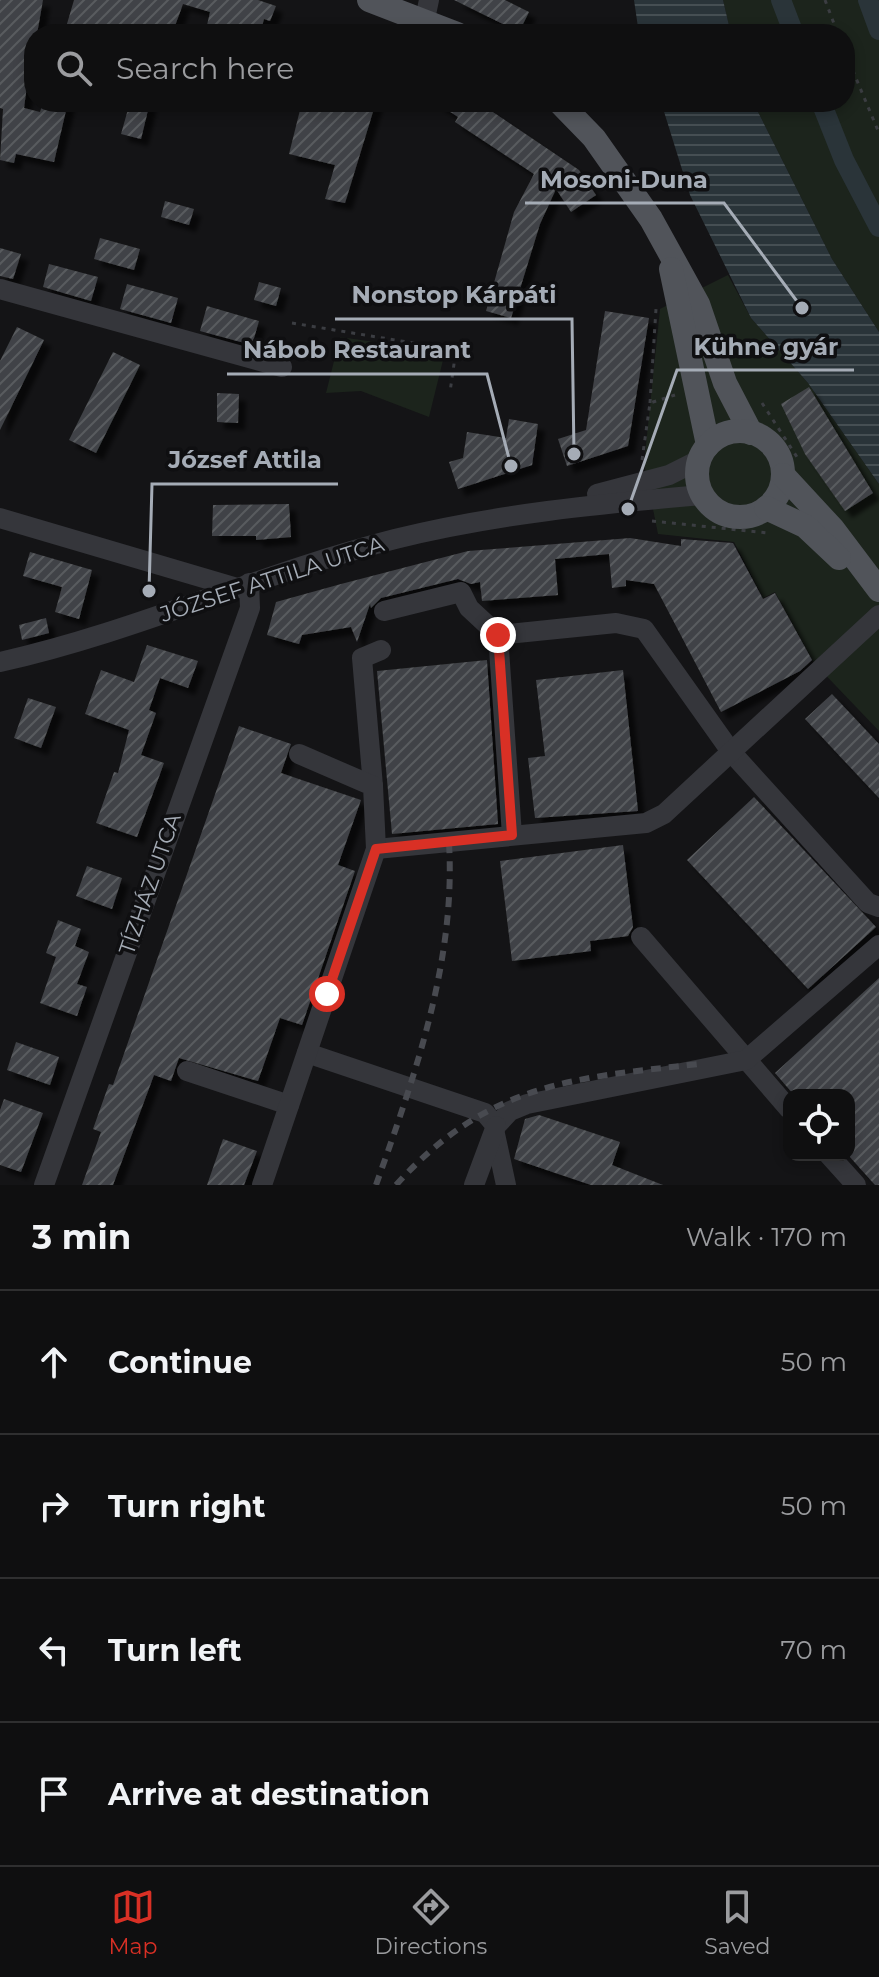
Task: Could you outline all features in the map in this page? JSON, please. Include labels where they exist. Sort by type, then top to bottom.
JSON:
[{"type":"main road","points":[[369,0],[427,10],[444,24]]},
{"type":"main road","points":[[569,112],[594,138],[630,186],[698,304],[725,383],[751,433],[774,448],[783,475],[833,529],[879,590]]},
{"type":"main road","points":[[669,255],[678,312],[698,388],[704,452],[697,478],[702,495],[716,510],[734,517],[748,517],[766,508],[780,490],[783,475]]},
{"type":"main road","points":[[704,452],[724,434],[751,433]]},
{"type":"main road","points":[[766,508],[792,519],[827,545],[879,600]]},
{"type":"street","points":[[0,289],[282,367]]},
{"type":"street","name":"JÓZSEF ATTILA UTCA","points":[[639,492],[704,452]]},
{"type":"street","name":"JÓZSEF ATTILA UTCA","points":[[0,662],[59,649],[242,585],[394,540],[639,492],[702,495]]},
{"type":"street","points":[[0,518],[242,585]]},
{"type":"street","name":"TÍZHÁZ UTCA","points":[[44,1185],[250,608],[242,585]]},
{"type":"street","points":[[384,611],[461,592],[469,608],[498,635],[512,835]]},
{"type":"street","points":[[376,849],[646,823],[664,814],[879,615]]},
{"type":"street","points":[[498,635],[616,623],[644,629],[732,753],[868,903],[879,907]]},
{"type":"street","points":[[262,1185],[376,849],[362,658],[381,650]]},
{"type":"street","points":[[299,754],[373,786]]},
{"type":"street","points":[[641,937],[783,1102]]},
{"type":"street","points":[[474,1185],[495,1130],[510,1111],[527,1104],[746,1060],[879,945]]},
{"type":"street","points":[[307,1053],[485,1113],[495,1130],[506,1185]]},
{"type":"street","points":[[187,1071],[289,1105]]},
{"type":"street","points":[[834,1161],[856,1185]]},
{"type":"path","points":[[825,0],[834,24]]},
{"type":"path","points":[[855,76],[879,133]]},
{"type":"path","points":[[657,302],[650,403],[639,492],[641,519],[749,533],[779,533],[792,519]]},
{"type":"path","points":[[292,323],[456,350],[450,392]]},
{"type":"path","points":[[650,403],[698,388]]},
{"type":"shaded area","points":[[634,0],[723,0],[729,24],[638,24]]},
{"type":"shaded area","points":[[723,0],[879,0],[879,332],[832,259],[758,112],[855,112],[855,24],[729,24]]},
{"type":"shaded area","points":[[664,112],[758,112],[832,259],[879,332],[879,484],[808,383],[751,318],[690,195]]},
{"type":"shaded area","points":[[728,275],[751,318],[808,383],[879,484],[879,731],[814,663],[775,592],[763,598],[734,542],[658,534],[644,464],[660,309]]},
{"type":"shaded area","points":[[340,337],[445,352],[429,417],[361,391],[326,393]]},
{"type":"building","points":[[0,0],[43,0],[39,24],[24,24],[24,112],[66,112],[54,162],[16,154],[14,163],[0,160],[3,109],[0,108]]},
{"type":"building","points":[[74,0],[258,0],[276,6],[270,21],[264,19],[263,24],[207,24],[210,12],[183,4],[176,24],[67,24]]},
{"type":"building","points":[[454,0],[505,0],[529,12],[523,24],[503,24]]},
{"type":"building","points":[[127,112],[148,112],[141,139],[121,134]]},
{"type":"building","points":[[300,112],[373,112],[345,203],[325,199],[335,165],[289,154]]},
{"type":"building","points":[[450,112],[493,112],[579,170],[596,195],[571,212],[556,189],[540,224],[511,318],[486,311],[514,212],[534,174],[455,122],[458,117]]},
{"type":"building","points":[[165,201],[194,209],[189,225],[161,217]]},
{"type":"building","points":[[100,238],[140,249],[134,270],[94,259]]},
{"type":"building","points":[[0,248],[21,254],[13,279],[0,276]]},
{"type":"building","points":[[49,264],[98,277],[91,301],[43,287]]},
{"type":"building","points":[[259,282],[281,288],[276,306],[254,300]]},
{"type":"building","points":[[127,284],[178,298],[171,323],[120,309]]},
{"type":"building","points":[[207,306],[259,321],[252,345],[200,331]]},
{"type":"building","points":[[605,311],[649,318],[628,446],[567,466],[558,439],[586,430]]},
{"type":"building","points":[[17,327],[44,340],[0,430],[0,361]]},
{"type":"building","points":[[113,352],[140,365],[96,453],[69,440]]},
{"type":"building","points":[[809,387],[873,493],[845,511],[805,454],[781,404]]},
{"type":"building","points":[[217,393],[239,394],[238,423],[217,422]]},
{"type":"building","points":[[509,419],[538,424],[532,465],[458,489],[449,462],[463,458],[467,432],[506,438]]},
{"type":"building","points":[[289,504],[291,537],[256,540],[256,536],[212,536],[213,505]]},
{"type":"building","points":[[630,538],[681,546],[681,539],[733,543],[763,599],[775,593],[812,660],[800,671],[721,712],[654,584],[626,580],[626,586],[612,588],[609,554],[555,559],[558,595],[482,601],[480,582],[471,584],[458,579],[381,598],[371,608],[370,604],[357,642],[351,627],[302,635],[299,644],[267,635],[276,602],[341,584],[468,551]]},
{"type":"building","points":[[30,552],[92,570],[79,619],[55,612],[62,587],[23,576]]},
{"type":"building","points":[[46,618],[49,633],[22,640],[19,625]]},
{"type":"building","points":[[147,645],[198,661],[188,688],[160,678],[149,710],[156,713],[141,755],[164,763],[137,837],[96,823],[114,772],[118,773],[129,730],[85,714],[101,670],[134,682]]},
{"type":"building","points":[[487,660],[498,824],[392,834],[377,671]]},
{"type":"building","points":[[623,670],[638,811],[535,818],[528,758],[545,756],[536,680]]},
{"type":"building","points":[[832,694],[879,744],[879,798],[805,719]]},
{"type":"building","points":[[28,698],[56,707],[41,748],[14,738]]},
{"type":"building","points":[[239,726],[291,744],[281,773],[361,800],[338,865],[355,871],[302,1025],[280,1018],[258,1081],[179,1058],[171,1081],[154,1075],[113,1185],[82,1185],[101,1132],[93,1129],[109,1084],[113,1085]]},
{"type":"building","points":[[754,797],[876,927],[808,989],[687,860]]},
{"type":"building","points":[[623,845],[633,927],[628,936],[590,941],[591,951],[512,961],[500,861]]},
{"type":"building","points":[[87,866],[122,878],[112,909],[76,896]]},
{"type":"building","points":[[58,920],[81,929],[75,946],[89,952],[77,984],[87,987],[77,1016],[40,1003],[56,957],[46,953]]},
{"type":"building","points":[[879,978],[879,1185],[875,1185],[853,1161],[855,1089],[789,1089],[775,1073]]},
{"type":"building","points":[[16,1042],[59,1057],[50,1085],[7,1070]]},
{"type":"building","points":[[4,1099],[43,1113],[21,1172],[0,1165],[0,1110]]},
{"type":"building","points":[[539,1115],[620,1142],[612,1165],[663,1185],[591,1185],[514,1159],[525,1119]]},
{"type":"building","points":[[223,1139],[257,1151],[244,1185],[207,1185]]},
{"type":"waterway","points":[[781,0],[790,24]]},
{"type":"waterway","points":[[868,0],[879,30]]},
{"type":"waterway","points":[[825,112],[844,160],[879,227]]},
{"type":"railway","points":[[376,1185],[430,1017],[446,931],[449,843]]},
{"type":"railway","points":[[396,1185],[430,1151],[464,1125],[534,1092],[611,1074],[699,1064]]},
{"type":"place","name":"Mosoni-Duna","points":[[802,308]]},
{"type":"place","name":"Nonstop Kárpáti","points":[[574,454]]},
{"type":"place","name":"Nábob Restaurant","points":[[511,466]]},
{"type":"place","name":"Kühne gyár","points":[[628,509]]},
{"type":"place","name":"József Attila","points":[[149,591]]},
{"type":"route","points":[[327,994],[376,849],[512,835],[498,635]]}]
